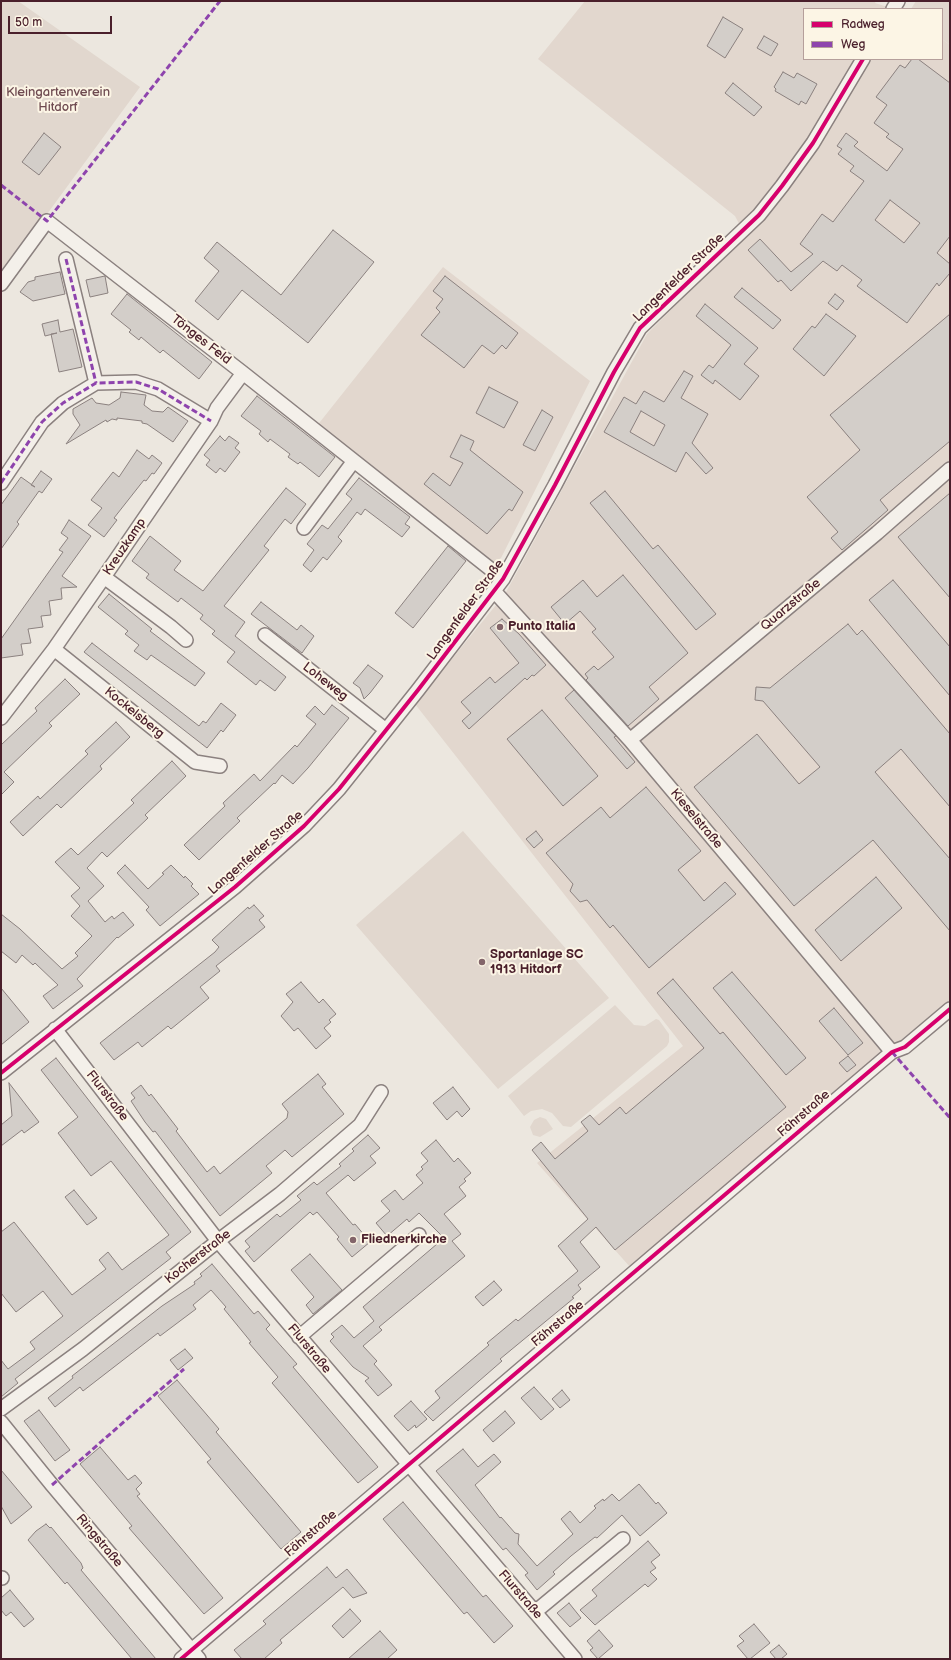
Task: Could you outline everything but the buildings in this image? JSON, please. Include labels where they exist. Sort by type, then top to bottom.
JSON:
[{"type":"street","name":"Langenfelder Straße","points":[[1,1072],[235,887],[304,826],[339,789],[503,579],[555,485],[614,372],[640,328],[759,215],[813,143],[862,60]]},
{"type":"street","name":"Tönges Feld","points":[[1,284],[47,221],[243,373],[353,462],[503,579]]},
{"type":"street","points":[[66,259],[96,383]]},
{"type":"street","name":"Kreuzkamp","points":[[1,718],[54,649],[211,421],[217,408],[243,373]]},
{"type":"street","points":[[1,483],[42,422],[63,403],[96,383],[136,382],[158,389],[211,421]]},
{"type":"street","points":[[304,528],[353,462]]},
{"type":"street","name":"Quarzstraße","points":[[630,740],[877,533],[950,469]]},
{"type":"street","points":[[104,577],[186,640]]},
{"type":"street","name":"Kieselstraße","points":[[494,591],[630,740],[892,1052]]},
{"type":"street","name":"Loheweg","points":[[265,635],[386,730]]},
{"type":"street","name":"Kockelsberg","points":[[54,649],[195,762],[220,766]]},
{"type":"street","name":"Fährstraße","points":[[181,1659],[195,1655],[407,1464],[631,1276],[892,1052],[905,1047],[950,1009]]},
{"type":"street","name":"Flurstraße","points":[[55,1029],[218,1241],[575,1659]]},
{"type":"street","name":"Kocherstraße","points":[[1,1409],[83,1349],[218,1241],[280,1194],[360,1125],[381,1092]]},
{"type":"street","points":[[299,1337],[419,1235]]},
{"type":"street","name":"Ringstraße","points":[[1,1422],[195,1655]]},
{"type":"street","points":[[535,1612],[623,1539]]},
{"type":"shaded area","points":[[585,1],[876,1],[875,3],[891,8],[803,8],[803,60],[943,60],[943,40],[950,45],[950,1000],[631,1268],[537,1163],[683,1046],[415,704],[505,594],[647,334],[745,235],[735,216],[538,59]]},
{"type":"shaded area","points":[[443,267],[590,381],[501,558],[493,563],[316,427]]},
{"type":"green space","name":"Kleingartenverein Hitdorf","points":[[1,1],[18,1],[140,87],[1,277]]},
{"type":"green space","points":[[916,1],[950,1],[950,45],[943,40],[943,8],[912,8]]},
{"type":"green space","points":[[532,610],[548,626],[549,630],[544,634],[527,615]]},
{"type":"green space","name":"Sportanlage SC 1913 Hitdorf","points":[[463,831],[609,998],[498,1089],[356,925]]},
{"type":"green space","points":[[615,1005],[634,1025],[645,1026],[656,1019],[659,1020],[669,1034],[669,1042],[667,1046],[571,1127],[563,1126],[552,1113],[542,1109],[531,1111],[524,1116],[508,1096]]},
{"type":"green space","points":[[540,1117],[546,1119],[553,1129],[540,1137],[533,1135],[530,1127],[534,1120]]},
{"type":"marked path","points":[[1,185],[47,221],[220,1]]},
{"type":"marked path","points":[[66,259],[96,383]]},
{"type":"marked path","points":[[1,483],[42,422],[63,403],[96,383],[136,382],[158,389],[211,421]]},
{"type":"marked path","points":[[892,1052],[950,1118]]},
{"type":"marked path","points":[[52,1485],[184,1369]]},
{"type":"cycle path","points":[[1,1073],[235,887],[304,826],[339,789],[418,690],[503,579],[555,485],[614,372],[640,328],[759,215],[813,143],[862,60]]},
{"type":"cycle path","points":[[181,1659],[892,1052],[905,1047],[950,1009]]},
{"type":"place","name":"Punto Italia","points":[[500,627]]},
{"type":"place","name":"Sportanlage SC 1913 Hitdorf","points":[[482,962]]},
{"type":"place","name":"Fliednerkirche","points":[[353,1240]]}]
